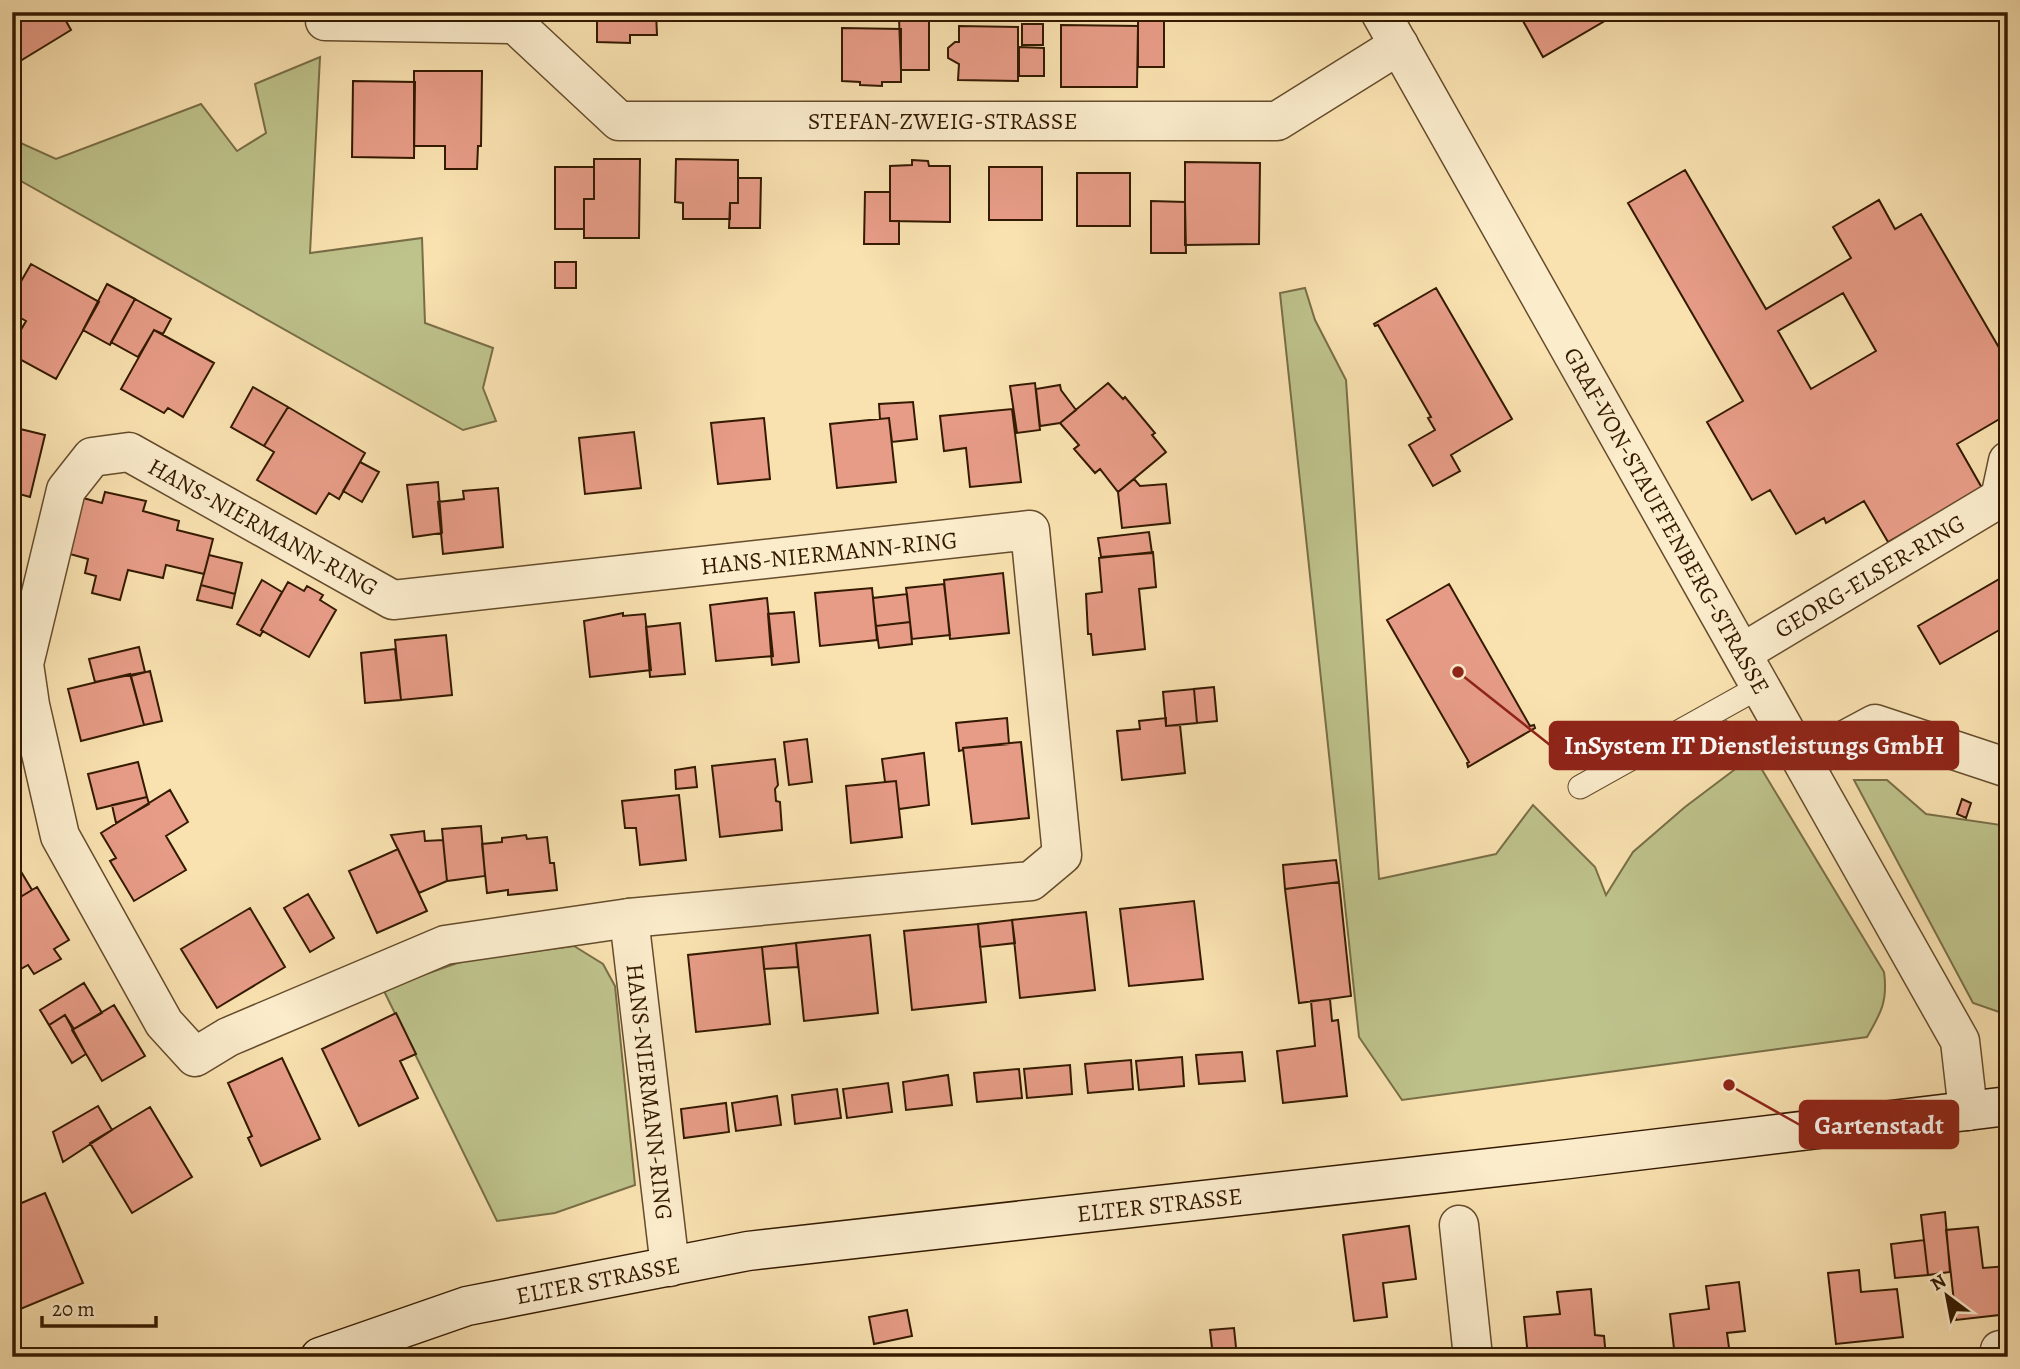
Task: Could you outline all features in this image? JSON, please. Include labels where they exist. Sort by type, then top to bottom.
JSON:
[{"type":"street","name":"GRAF-VON-STAUFFENBERG-STRASSE","points":[[1380,12],[1960,1041],[1968,1111]]},
{"type":"street","name":"STEFAN-ZWEIG-STRASSE","points":[[515,18],[619,121],[1278,121],[1399,46]]},
{"type":"street","points":[[325,21],[515,18]]},
{"type":"street","name":"HANS-NIERMANN-RING","points":[[129,452],[393,600],[1030,530],[1062,855],[1031,881],[629,918],[444,945],[228,1037],[195,1057],[164,1023],[60,836],[30,705],[24,664],[66,490],[92,457],[129,452]]},
{"type":"street","name":"GEORG-ELSER-RING","points":[[1742,653],[2000,498],[2008,461]]},
{"type":"street","points":[[1804,762],[1875,724],[2008,768]]},
{"type":"street","name":"HANS-NIERMANN-RING","points":[[629,918],[670,1267]]},
{"type":"street","name":"ELTER STRASSE","points":[[320,1357],[467,1306],[748,1251],[1569,1159],[2008,1106]]},
{"type":"street","points":[[1459,1225],[1473,1357]]},
{"type":"lane","points":[[1580,787],[1761,686]]},
{"type":"green space","points":[[320,57],[310,253],[422,238],[425,323],[493,348],[483,388],[496,421],[463,430],[12,176],[12,139],[56,159],[201,104],[237,151],[266,133],[255,84]]},
{"type":"green space","points":[[1305,288],[1315,320],[1346,380],[1379,879],[1496,854],[1533,805],[1595,867],[1606,895],[1633,852],[1685,807],[1738,767],[1717,725],[1726,721],[1735,725],[1884,972],[1885,991],[1882,1006],[1867,1037],[1402,1100],[1359,1037],[1280,293]]},
{"type":"green space","points":[[1854,780],[1887,780],[1926,814],[2008,826],[2008,1015],[1973,1003]]},
{"type":"green space","points":[[574,946],[603,964],[615,986],[635,1185],[555,1213],[497,1221],[383,989],[466,960]]},
{"type":"building","points":[[12,12],[61,12],[71,30],[12,66]]},
{"type":"building","points":[[597,12],[656,12],[657,35],[630,35],[630,43],[597,42]]},
{"type":"building","points":[[1518,12],[1620,12],[1543,57]]},
{"type":"building","points":[[1766,12],[1854,12],[1854,13],[1767,17]]},
{"type":"building","points":[[1138,17],[1164,17],[1164,67],[1138,67]]},
{"type":"building","points":[[899,18],[929,19],[929,70],[901,70]]},
{"type":"building","points":[[1022,24],[1043,24],[1043,45],[1022,45]]},
{"type":"building","points":[[1061,25],[1138,26],[1137,87],[1061,87]]},
{"type":"building","points":[[959,26],[1018,27],[1018,81],[958,80],[959,64],[948,58],[948,48],[959,42]]},
{"type":"building","points":[[842,28],[901,29],[901,82],[882,82],[882,86],[842,81]]},
{"type":"building","points":[[1019,47],[1044,48],[1044,76],[1019,76]]},
{"type":"building","points":[[414,71],[482,71],[481,146],[478,146],[477,169],[445,169],[445,146],[414,146]]},
{"type":"building","points":[[353,81],[415,82],[414,158],[352,157]]},
{"type":"building","points":[[594,159],[640,159],[639,238],[584,238],[584,199],[594,199]]},
{"type":"building","points":[[676,159],[738,160],[738,203],[730,203],[730,219],[683,219],[683,203],[675,202]]},
{"type":"building","points":[[912,160],[928,161],[929,166],[950,166],[950,222],[890,221],[890,166],[912,165]]},
{"type":"building","points":[[1185,162],[1260,163],[1259,244],[1185,245]]},
{"type":"building","points":[[555,167],[594,167],[594,199],[584,199],[584,229],[555,229]]},
{"type":"building","points":[[989,167],[1042,167],[1042,220],[989,220]]},
{"type":"building","points":[[1685,170],[1766,309],[1851,258],[1833,227],[1879,200],[1895,229],[1921,214],[2008,363],[2008,414],[1957,444],[1982,488],[1888,542],[1864,501],[1826,523],[1824,518],[1796,534],[1770,490],[1752,500],[1707,422],[1743,401],[1628,203]],"holes":[[[1843,293],[1876,351],[1811,389],[1778,331]]]},
{"type":"building","points":[[1077,173],[1130,173],[1130,226],[1077,226]]},
{"type":"building","points":[[738,178],[761,178],[760,228],[729,228],[730,203],[738,203]]},
{"type":"building","points":[[865,192],[890,192],[890,221],[899,221],[899,244],[864,244]]},
{"type":"building","points":[[1151,201],[1185,202],[1186,253],[1151,253]]},
{"type":"building","points":[[555,262],[576,262],[576,288],[555,288]]},
{"type":"building","points":[[31,264],[99,302],[56,379],[12,355],[12,345],[26,321],[12,313],[12,297]]},
{"type":"building","points":[[107,284],[135,299],[110,345],[83,330]]},
{"type":"building","points":[[1436,288],[1512,419],[1451,455],[1460,471],[1433,486],[1409,445],[1435,430],[1428,418],[1431,417],[1378,325],[1374,324]]},
{"type":"building","points":[[135,299],[171,319],[163,334],[154,330],[138,357],[111,342]]},
{"type":"building","points":[[154,330],[214,363],[183,417],[168,408],[164,413],[121,389]]},
{"type":"building","points":[[1035,383],[1040,430],[1017,433],[1010,386]]},
{"type":"building","points":[[1108,383],[1123,399],[1125,397],[1155,433],[1152,435],[1166,452],[1118,492],[1100,469],[1095,473],[1074,449],[1079,445],[1060,423]]},
{"type":"building","points":[[1060,385],[1076,410],[1060,423],[1040,426],[1036,389]]},
{"type":"building","points":[[253,387],[288,407],[264,446],[231,427]]},
{"type":"building","points":[[913,402],[917,439],[892,442],[889,418],[880,419],[879,404]]},
{"type":"building","points":[[288,407],[365,453],[339,499],[329,493],[316,514],[257,480],[274,452],[264,446]]},
{"type":"building","points":[[1012,409],[1021,482],[970,487],[966,448],[944,451],[940,416]]},
{"type":"building","points":[[764,418],[770,479],[718,484],[711,423]]},
{"type":"building","points":[[889,418],[896,482],[837,488],[830,424]]},
{"type":"building","points":[[12,427],[45,435],[30,497],[12,492]]},
{"type":"building","points":[[634,432],[641,488],[585,494],[579,438]]},
{"type":"building","points":[[360,462],[379,472],[362,502],[343,491]]},
{"type":"building","points":[[1134,479],[1140,486],[1166,484],[1170,523],[1122,528],[1118,492]]},
{"type":"building","points":[[438,482],[442,533],[413,537],[407,485]]},
{"type":"building","points":[[498,488],[503,547],[443,554],[438,502],[464,499],[463,491]]},
{"type":"building","points":[[105,492],[146,501],[143,511],[179,521],[177,530],[213,539],[204,574],[166,565],[163,578],[128,570],[120,600],[92,593],[96,576],[85,573],[88,559],[70,554],[83,498],[102,503]]},
{"type":"building","points":[[1149,532],[1152,553],[1101,557],[1098,538]]},
{"type":"building","points":[[1153,552],[1156,587],[1139,589],[1145,649],[1093,655],[1091,634],[1088,634],[1086,594],[1102,592],[1099,558]]},
{"type":"building","points":[[209,555],[242,563],[235,594],[201,585]]},
{"type":"building","points":[[1003,573],[1009,633],[950,639],[944,580]]},
{"type":"building","points":[[2008,574],[2008,625],[1940,664],[1918,626]]},
{"type":"building","points":[[262,580],[282,592],[260,636],[237,624]]},
{"type":"building","points":[[288,582],[304,591],[307,586],[323,595],[320,600],[336,610],[309,657],[261,630]]},
{"type":"building","points":[[944,584],[950,635],[912,639],[906,588]]},
{"type":"building","points":[[1449,584],[1530,726],[1534,725],[1535,728],[1468,767],[1469,762],[1387,620]]},
{"type":"building","points":[[201,585],[235,594],[232,608],[197,600]]},
{"type":"building","points":[[872,588],[877,640],[820,646],[815,593]]},
{"type":"building","points":[[907,594],[910,622],[876,626],[873,598]]},
{"type":"building","points":[[767,598],[773,656],[716,661],[710,605]]},
{"type":"building","points":[[794,612],[799,662],[772,665],[768,614]]},
{"type":"building","points":[[623,613],[623,616],[645,614],[651,670],[590,677],[584,621]]},
{"type":"building","points":[[910,622],[912,644],[879,648],[876,626]]},
{"type":"building","points":[[680,623],[685,674],[650,677],[646,627]]},
{"type":"building","points":[[446,635],[452,695],[401,700],[395,640]]},
{"type":"building","points":[[139,647],[145,672],[95,682],[89,659]]},
{"type":"building","points":[[395,649],[401,700],[365,703],[361,653]]},
{"type":"building","points":[[150,671],[162,721],[144,725],[131,676]]},
{"type":"building","points":[[130,674],[144,725],[81,741],[68,689]]},
{"type":"building","points":[[1214,687],[1217,721],[1197,723],[1194,689]]},
{"type":"building","points":[[1194,689],[1197,723],[1166,726],[1163,692]]},
{"type":"building","points":[[1007,718],[1009,744],[963,748],[959,751],[956,723]]},
{"type":"building","points":[[1166,718],[1166,726],[1180,725],[1185,773],[1122,780],[1117,731],[1140,729],[1139,721]]},
{"type":"building","points":[[807,739],[812,782],[789,785],[784,742]]},
{"type":"building","points":[[1021,742],[1029,818],[972,824],[963,748]]},
{"type":"building","points":[[924,753],[929,805],[899,809],[896,781],[885,782],[882,759]]},
{"type":"building","points":[[775,759],[778,785],[775,789],[776,801],[780,802],[782,830],[720,837],[712,766]]},
{"type":"building","points":[[138,762],[147,797],[97,809],[88,774]]},
{"type":"building","points":[[695,767],[697,787],[676,789],[675,770]]},
{"type":"building","points":[[896,781],[902,837],[851,843],[846,786]]},
{"type":"building","points":[[170,790],[188,822],[166,836],[186,870],[134,901],[110,861],[116,858],[101,833]]},
{"type":"building","points":[[679,795],[686,860],[640,865],[636,828],[625,828],[622,801]]},
{"type":"building","points":[[147,797],[149,804],[116,823],[112,805]]},
{"type":"building","points":[[1962,799],[1971,803],[1966,818],[1957,814]]},
{"type":"building","points":[[481,826],[485,876],[447,881],[442,829]]},
{"type":"building","points":[[424,831],[425,841],[443,840],[447,881],[419,893],[391,835]]},
{"type":"building","points":[[526,835],[527,839],[547,837],[557,890],[508,895],[508,890],[487,893],[482,844]]},
{"type":"building","points":[[398,849],[427,911],[377,933],[349,871]]},
{"type":"building","points":[[14,860],[32,890],[12,902],[12,861]]},
{"type":"building","points":[[1336,860],[1339,882],[1285,889],[1283,865]]},
{"type":"building","points":[[1339,882],[1351,996],[1299,1003],[1285,889]]},
{"type":"building","points":[[37,887],[69,940],[54,949],[61,959],[34,974],[28,965],[12,974],[12,902]]},
{"type":"building","points":[[308,894],[334,938],[310,952],[284,908]]},
{"type":"building","points":[[1194,901],[1203,979],[1129,986],[1120,909]]},
{"type":"building","points":[[250,908],[285,967],[217,1008],[181,949]]},
{"type":"building","points":[[1086,912],[1095,990],[1020,998],[1012,920]]},
{"type":"building","points":[[1012,920],[1015,943],[980,947],[978,924]]},
{"type":"building","points":[[978,924],[986,1002],[912,1010],[904,931]]},
{"type":"building","points":[[870,935],[878,1013],[804,1021],[796,943]]},
{"type":"building","points":[[796,943],[798,967],[764,969],[762,947]]},
{"type":"building","points":[[762,947],[770,1024],[696,1032],[688,955]]},
{"type":"building","points":[[84,983],[102,1013],[74,1029],[65,1015],[49,1025],[40,1010]]},
{"type":"building","points":[[1330,999],[1332,1021],[1338,1020],[1347,1096],[1283,1103],[1277,1051],[1315,1046],[1311,1001]]},
{"type":"building","points":[[114,1005],[145,1056],[102,1081],[72,1030]]},
{"type":"building","points":[[396,1013],[416,1054],[400,1061],[418,1098],[359,1126],[322,1049]]},
{"type":"building","points":[[65,1015],[86,1054],[72,1063],[49,1025]]},
{"type":"building","points":[[1242,1052],[1245,1081],[1199,1084],[1196,1055]]},
{"type":"building","points":[[1182,1057],[1184,1086],[1139,1090],[1136,1061]]},
{"type":"building","points":[[282,1058],[320,1139],[261,1166],[248,1138],[252,1136],[228,1083]]},
{"type":"building","points":[[1131,1060],[1133,1089],[1088,1093],[1085,1064]]},
{"type":"building","points":[[1070,1065],[1072,1094],[1027,1098],[1024,1069]]},
{"type":"building","points":[[1019,1069],[1022,1098],[977,1102],[974,1073]]},
{"type":"building","points":[[948,1075],[952,1105],[906,1110],[903,1082]]},
{"type":"building","points":[[888,1083],[892,1112],[847,1118],[843,1089]]},
{"type":"building","points":[[837,1089],[841,1118],[795,1124],[792,1095]]},
{"type":"building","points":[[777,1096],[781,1125],[736,1131],[732,1103]]},
{"type":"building","points":[[726,1103],[729,1132],[684,1138],[681,1109]]},
{"type":"building","points":[[98,1106],[112,1130],[63,1162],[53,1132]]},
{"type":"building","points":[[150,1107],[192,1177],[132,1213],[90,1143]]},
{"type":"building","points":[[45,1193],[83,1283],[18,1310],[12,1296],[12,1207]]},
{"type":"building","points":[[1945,1212],[1950,1272],[1928,1275],[1921,1215]]},
{"type":"building","points":[[1409,1226],[1416,1279],[1383,1283],[1387,1317],[1354,1321],[1343,1235]]},
{"type":"building","points":[[1978,1227],[1983,1268],[2008,1266],[2008,1314],[1956,1320],[1946,1230]]},
{"type":"building","points":[[1924,1240],[1928,1275],[1895,1278],[1891,1244]]},
{"type":"building","points":[[1859,1270],[1861,1292],[1897,1289],[1903,1337],[1836,1344],[1828,1273]]},
{"type":"building","points":[[1739,1282],[1745,1331],[1727,1333],[1730,1355],[1675,1357],[1670,1314],[1709,1309],[1706,1286]]},
{"type":"building","points":[[1591,1289],[1595,1335],[1604,1336],[1606,1357],[1528,1357],[1524,1317],[1560,1314],[1557,1292]]},
{"type":"building","points":[[907,1310],[912,1336],[874,1344],[869,1317]]},
{"type":"building","points":[[1234,1328],[1237,1357],[1213,1357],[1210,1330]]},
{"type":"place","name":"InSystem IT Dienstleistungs GmbH","points":[[1458,672]]},
{"type":"place","name":"Gartenstadt","points":[[1729,1085]]}]
